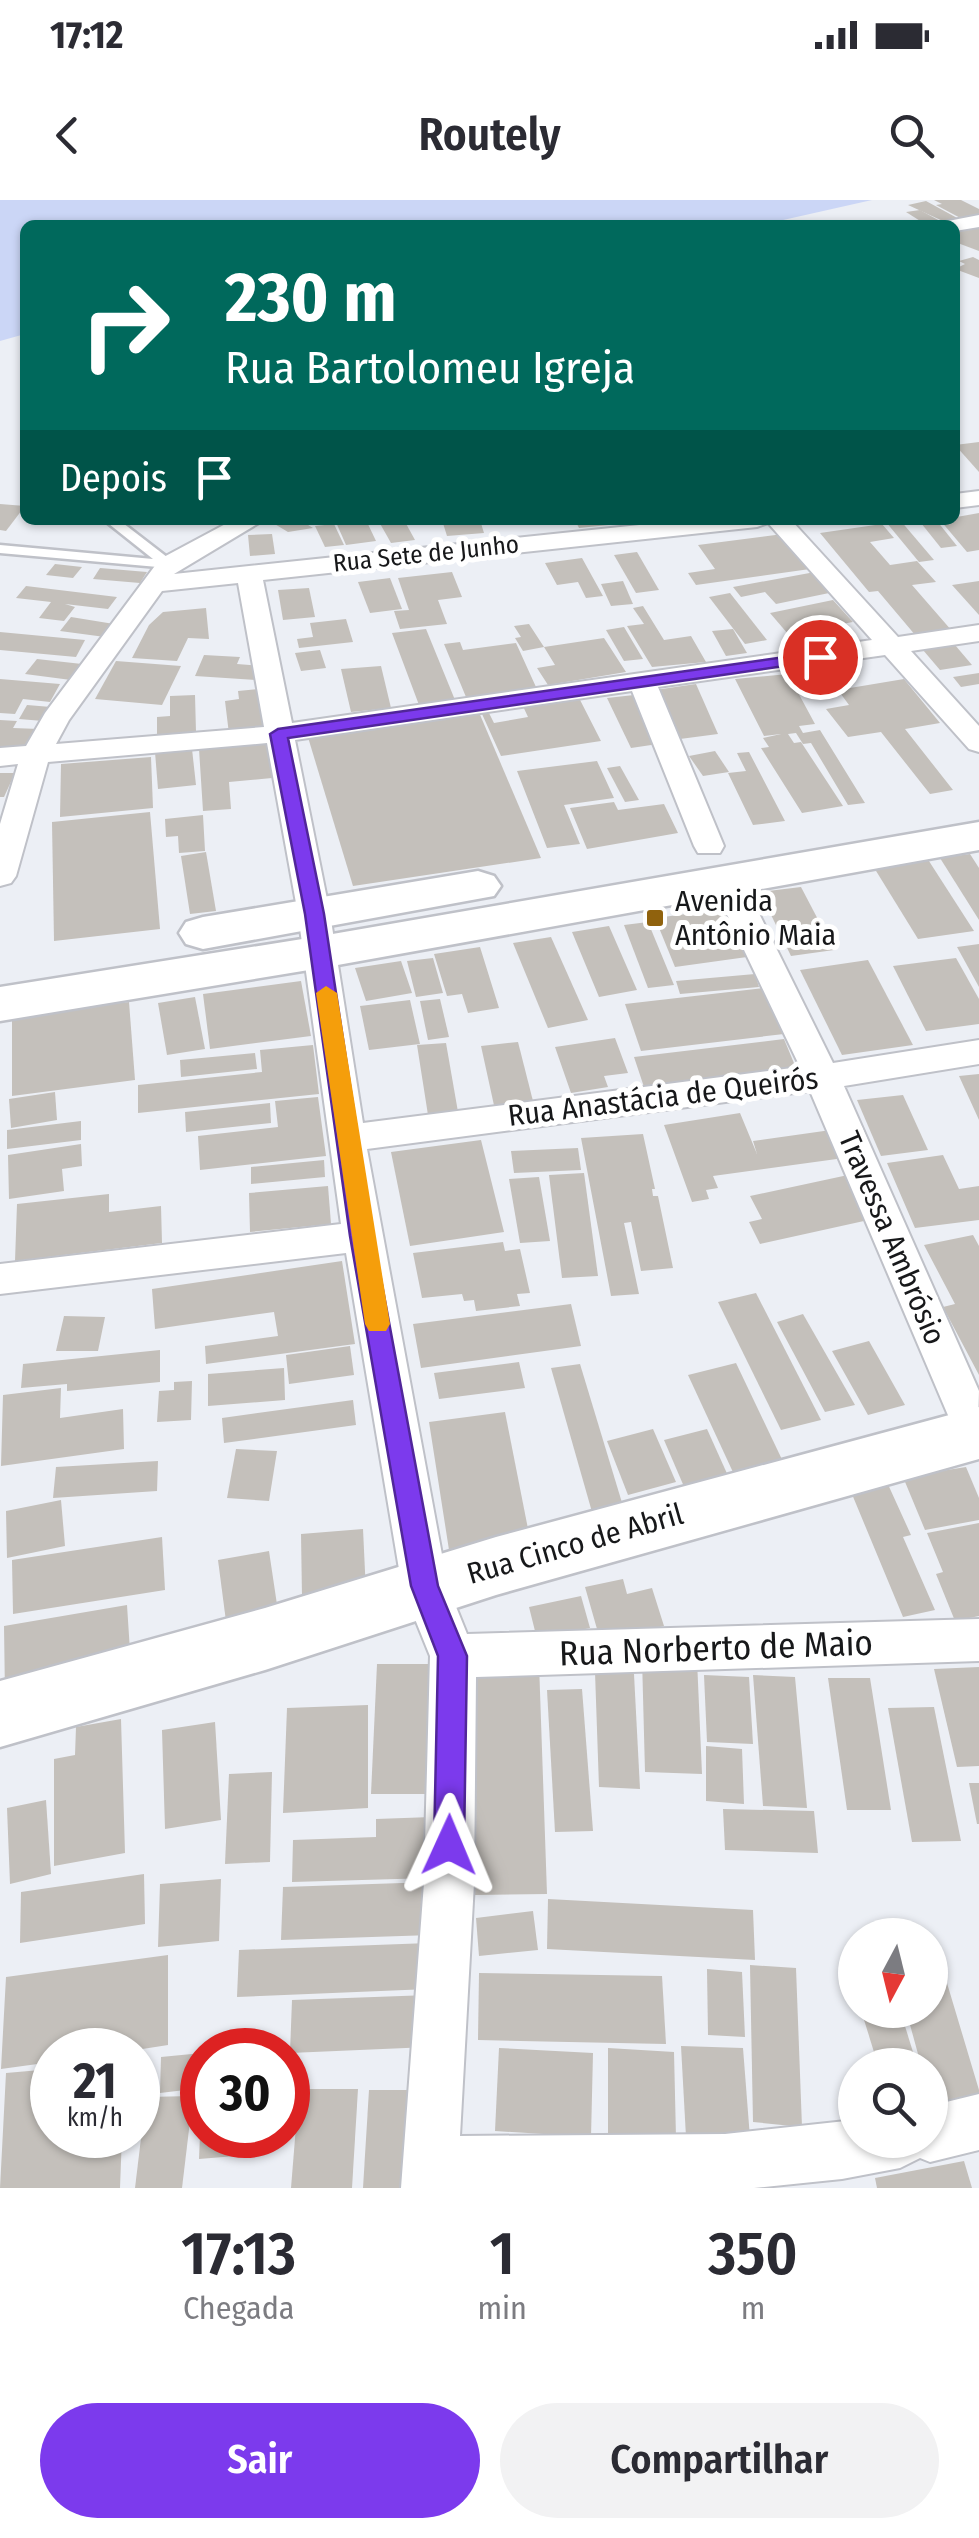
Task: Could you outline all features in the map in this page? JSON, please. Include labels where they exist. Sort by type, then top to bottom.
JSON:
[{"type":"main road","points":[[718,864],[979,801]]},
{"type":"main road","points":[[0,1004],[318,933],[718,864],[979,836]]},
{"type":"main road","points":[[0,968],[318,933]]},
{"type":"main road","name":"Rua Cinco de Abril","points":[[0,1714],[265,1639],[425,1586],[978,1433]]},
{"type":"street","points":[[0,876],[35,757],[55,719],[162,574],[244,525]]},
{"type":"street","name":"Rua Sete de Junho","points":[[162,574],[249,572],[708,525]]},
{"type":"street","points":[[782,525],[979,743]]},
{"type":"street","points":[[249,572],[318,933],[362,1236],[425,1586],[452,1656],[449,1883],[430,2176],[730,2163],[838,2153]]},
{"type":"street","points":[[0,757],[278,734],[979,633]]},
{"type":"street","name":"Travessa Ambrósio","points":[[643,684],[718,864],[822,1077],[978,1433]]},
{"type":"street","name":"Rua Anastácia de Queirós","points":[[347,1138],[822,1077],[979,1052]]},
{"type":"street","points":[[0,1278],[362,1236]]},
{"type":"street","name":"Rua Norberto de Maio","points":[[452,1656],[979,1640]]},
{"type":"street","points":[[948,2130],[979,2122]]},
{"type":"lane","points":[[116,525],[162,574]]},
{"type":"lane","points":[[0,549],[162,574]]},
{"type":"shaded area","points":[[0,200],[872,200],[783,220],[20,220],[20,335],[0,341]]},
{"type":"building","points":[[934,200],[961,200],[979,209],[979,218],[966,221],[936,205],[942,204]]},
{"type":"building","points":[[926,201],[959,219],[941,220],[908,205]]},
{"type":"building","points":[[920,210],[938,220],[919,220],[906,212]]},
{"type":"building","points":[[960,227],[979,228],[979,251],[960,244]]},
{"type":"building","points":[[973,257],[979,260],[979,278],[960,271],[965,264],[960,261]]},
{"type":"building","points":[[979,442],[979,472],[960,451],[960,444]]},
{"type":"building","points":[[0,504],[20,506],[20,513],[6,531],[0,530]]},
{"type":"building","points":[[979,513],[979,550],[967,552],[944,525],[960,525],[960,516]]},
{"type":"building","points":[[276,525],[313,528],[288,532]]},
{"type":"building","points":[[334,525],[344,545],[325,547],[315,526]]},
{"type":"building","points":[[337,525],[368,525],[376,541],[346,545]]},
{"type":"building","points":[[381,525],[407,525],[415,540],[391,543]]},
{"type":"building","points":[[444,525],[482,525],[484,533],[447,536]]},
{"type":"building","points":[[883,525],[894,538],[870,542],[890,565],[917,561],[936,582],[912,585],[952,631],[916,636],[878,591],[869,592],[820,533]]},
{"type":"building","points":[[888,525],[904,525],[934,560],[919,562]]},
{"type":"building","points":[[923,525],[940,525],[957,546],[941,548]]},
{"type":"building","points":[[272,534],[275,554],[250,556],[248,535]]},
{"type":"building","points":[[783,534],[810,569],[696,585],[688,573],[715,569],[698,545]]},
{"type":"building","points":[[637,552],[659,590],[636,593],[614,555]]},
{"type":"building","points":[[582,558],[603,596],[586,598],[578,582],[557,585],[545,563]]},
{"type":"building","points":[[55,564],[82,567],[73,578],[46,575]]},
{"type":"building","points":[[100,568],[147,572],[140,583],[93,579]]},
{"type":"building","points":[[452,572],[462,597],[438,600],[447,624],[400,629],[394,611],[409,610],[398,578]]},
{"type":"building","points":[[815,572],[834,592],[776,604],[765,592],[741,597],[733,587]]},
{"type":"building","points":[[390,578],[402,609],[370,613],[358,582]]},
{"type":"building","points":[[623,581],[633,604],[611,606],[601,584]]},
{"type":"building","points":[[979,581],[979,615],[952,585]]},
{"type":"building","points":[[26,586],[117,597],[108,609],[65,604],[75,607],[64,621],[39,618],[51,602],[16,598]]},
{"type":"building","points":[[309,588],[315,617],[283,620],[278,590]]},
{"type":"building","points":[[730,593],[767,640],[745,644],[709,597]]},
{"type":"building","points":[[833,600],[853,622],[788,634],[770,613]]},
{"type":"building","points":[[643,606],[664,640],[691,636],[706,662],[652,667],[627,626],[644,624],[633,608]]},
{"type":"building","points":[[206,608],[209,639],[188,638],[177,661],[132,658],[149,625],[163,612]]},
{"type":"building","points":[[71,617],[114,624],[105,637],[60,631]]},
{"type":"building","points":[[346,619],[353,642],[299,648],[297,639],[313,637],[310,623]]},
{"type":"building","points":[[529,624],[544,647],[523,651],[515,638],[521,637],[514,626]]},
{"type":"building","points":[[624,627],[643,659],[624,661],[606,630]]},
{"type":"building","points":[[426,629],[455,700],[419,705],[392,633]]},
{"type":"building","points":[[733,629],[747,653],[726,656],[712,631]]},
{"type":"building","points":[[0,632],[85,640],[76,657],[0,650]]},
{"type":"building","points":[[604,638],[626,672],[548,685],[537,668],[555,665],[544,647]]},
{"type":"building","points":[[460,642],[463,650],[516,643],[536,687],[466,697],[444,644]]},
{"type":"building","points":[[955,645],[972,665],[940,670],[923,650]]},
{"type":"building","points":[[320,650],[326,668],[301,671],[295,653]]},
{"type":"building","points":[[204,655],[240,657],[237,664],[262,666],[257,680],[195,676]]},
{"type":"building","points":[[37,659],[82,664],[71,680],[25,674]]},
{"type":"building","points":[[116,661],[181,666],[162,705],[95,699]]},
{"type":"building","points":[[381,666],[391,708],[351,712],[341,669]]},
{"type":"building","points":[[979,673],[979,684],[961,687],[953,677]]},
{"type":"building","points":[[788,674],[815,724],[799,726],[803,733],[820,730],[865,803],[848,805],[811,743],[803,744],[796,733],[788,734],[794,743],[801,742],[843,806],[802,813],[761,748],[769,747],[763,738],[781,734],[764,736],[735,679]]},
{"type":"building","points":[[0,679],[60,684],[50,702],[23,699],[15,714],[0,713]]},
{"type":"building","points":[[904,679],[940,723],[905,729],[953,790],[930,794],[881,732],[848,737],[826,709],[849,705],[838,690]]},
{"type":"building","points":[[696,684],[718,734],[680,739],[655,690]]},
{"type":"building","points":[[258,689],[264,731],[229,734],[225,701],[239,699],[238,691]]},
{"type":"building","points":[[577,694],[601,741],[501,756],[482,714],[489,713],[494,723],[528,717],[521,702]]},
{"type":"building","points":[[195,695],[196,732],[157,735],[157,717],[170,716],[170,696]]},
{"type":"building","points":[[634,695],[658,744],[631,748],[607,698]]},
{"type":"building","points":[[27,705],[51,707],[43,721],[19,719]]},
{"type":"building","points":[[478,710],[541,858],[353,886],[307,734]]},
{"type":"building","points":[[0,720],[17,721],[13,728],[39,729],[27,753],[0,751]]},
{"type":"building","points":[[268,743],[272,778],[229,782],[231,809],[203,811],[199,749]]},
{"type":"building","points":[[192,749],[196,785],[158,789],[155,752]]},
{"type":"building","points":[[715,751],[729,772],[703,776],[689,756]]},
{"type":"building","points":[[749,752],[785,821],[753,825],[728,773],[746,771],[737,753]]},
{"type":"building","points":[[151,757],[153,808],[60,817],[61,764]]},
{"type":"building","points":[[597,761],[614,798],[564,805],[580,844],[547,848],[517,771]]},
{"type":"building","points":[[620,766],[639,800],[625,802],[607,768]]},
{"type":"building","points":[[0,773],[15,773],[4,797],[0,797]]},
{"type":"building","points":[[614,802],[618,810],[664,804],[678,833],[587,849],[570,808]]},
{"type":"building","points":[[150,812],[160,929],[54,941],[52,822]]},
{"type":"building","points":[[203,815],[205,851],[179,853],[178,836],[166,837],[165,819]]},
{"type":"building","points":[[206,852],[216,911],[190,914],[181,856]]},
{"type":"building","points":[[970,854],[979,868],[979,920],[940,858]]},
{"type":"building","points":[[927,858],[974,931],[918,939],[873,866]]},
{"type":"building","points":[[801,887],[834,950],[791,956],[760,892]]},
{"type":"building","points":[[725,909],[747,957],[675,967],[655,918]]},
{"type":"building","points":[[648,922],[674,985],[648,988],[624,925]]},
{"type":"building","points":[[609,926],[637,990],[599,997],[572,932]]},
{"type":"building","points":[[551,937],[588,1020],[548,1028],[513,943]]},
{"type":"building","points":[[979,944],[979,987],[957,947]]},
{"type":"building","points":[[480,947],[499,1008],[468,1013],[462,994],[447,996],[434,954]]},
{"type":"building","points":[[433,958],[443,993],[416,997],[407,961]]},
{"type":"building","points":[[956,958],[979,999],[979,1024],[926,1031],[893,966]]},
{"type":"building","points":[[868,960],[913,1045],[842,1055],[800,970]]},
{"type":"building","points":[[401,961],[412,993],[366,1001],[355,968]]},
{"type":"building","points":[[755,974],[759,987],[680,994],[676,981]]},
{"type":"building","points":[[301,981],[311,1036],[210,1049],[203,994]]},
{"type":"building","points":[[765,988],[784,1034],[641,1051],[625,1004]]},
{"type":"building","points":[[195,997],[205,1049],[167,1055],[158,1003]]},
{"type":"building","points":[[440,999],[449,1037],[428,1040],[420,1001]]},
{"type":"building","points":[[410,1000],[420,1044],[369,1050],[360,1006]]},
{"type":"building","points":[[129,1002],[135,1080],[12,1096],[12,1016]]},
{"type":"building","points":[[615,1038],[628,1073],[604,1076],[608,1087],[571,1093],[555,1047]]},
{"type":"building","points":[[784,1039],[796,1068],[644,1087],[634,1057]]},
{"type":"building","points":[[518,1042],[534,1105],[495,1110],[481,1046]]},
{"type":"building","points":[[446,1043],[458,1112],[428,1115],[417,1045]]},
{"type":"building","points":[[313,1045],[319,1094],[138,1113],[138,1085],[262,1072],[260,1050]]},
{"type":"building","points":[[255,1053],[257,1069],[181,1077],[180,1060]]},
{"type":"building","points":[[979,1074],[979,1120],[959,1076]]},
{"type":"building","points":[[55,1092],[57,1120],[11,1128],[9,1099]]},
{"type":"building","points":[[903,1095],[928,1150],[881,1156],[857,1100]]},
{"type":"building","points":[[318,1097],[326,1156],[200,1170],[198,1136],[278,1127],[275,1101]]},
{"type":"building","points":[[270,1103],[271,1123],[186,1132],[185,1112]]},
{"type":"building","points":[[740,1113],[757,1154],[753,1141],[831,1130],[844,1158],[713,1176],[718,1188],[706,1190],[709,1199],[692,1202],[664,1125]]},
{"type":"building","points":[[81,1121],[81,1140],[7,1149],[7,1130]]},
{"type":"building","points":[[643,1134],[655,1189],[653,1196],[658,1196],[673,1268],[641,1271],[631,1222],[624,1223],[639,1294],[611,1296],[581,1138]]},
{"type":"building","points":[[481,1140],[504,1232],[410,1246],[391,1152]]},
{"type":"building","points":[[81,1144],[82,1166],[62,1169],[64,1191],[9,1199],[8,1155]]},
{"type":"building","points":[[578,1148],[581,1170],[514,1173],[511,1151]]},
{"type":"building","points":[[943,1155],[959,1189],[979,1186],[979,1220],[915,1228],[887,1163]]},
{"type":"building","points":[[324,1160],[325,1177],[251,1184],[251,1167]]},
{"type":"building","points":[[584,1173],[598,1276],[562,1278],[549,1175]]},
{"type":"building","points":[[848,1175],[873,1219],[760,1244],[749,1222],[762,1219],[750,1196]]},
{"type":"building","points":[[539,1177],[550,1241],[520,1243],[509,1179]]},
{"type":"building","points":[[328,1186],[331,1224],[250,1232],[249,1193]]},
{"type":"building","points":[[109,1194],[109,1212],[161,1206],[162,1243],[15,1261],[17,1204]]},
{"type":"building","points":[[973,1235],[979,1246],[979,1375],[943,1307],[955,1304],[924,1245]]},
{"type":"building","points":[[503,1242],[505,1251],[520,1249],[530,1293],[517,1294],[520,1306],[476,1311],[474,1300],[464,1301],[462,1294],[422,1298],[413,1253]]},
{"type":"building","points":[[342,1261],[355,1344],[206,1364],[205,1346],[278,1336],[274,1312],[155,1329],[152,1289]]},
{"type":"building","points":[[756,1293],[821,1420],[781,1430],[718,1302]]},
{"type":"building","points":[[571,1304],[581,1346],[421,1368],[413,1324]]},
{"type":"building","points":[[803,1314],[855,1405],[825,1412],[777,1322]]},
{"type":"building","points":[[64,1316],[105,1317],[98,1351],[56,1351]]},
{"type":"building","points":[[869,1341],[905,1405],[868,1415],[832,1351]]},
{"type":"building","points":[[350,1346],[354,1375],[289,1384],[286,1355]]},
{"type":"building","points":[[160,1350],[160,1382],[67,1391],[67,1384],[21,1388],[23,1364]]},
{"type":"building","points":[[519,1362],[525,1388],[439,1399],[434,1373]]},
{"type":"building","points":[[736,1363],[787,1470],[738,1483],[688,1375]]},
{"type":"building","points":[[580,1364],[623,1506],[592,1512],[551,1368]]},
{"type":"building","points":[[284,1368],[285,1400],[208,1406],[208,1374]]},
{"type":"building","points":[[192,1381],[191,1420],[157,1422],[159,1391],[174,1390],[174,1382]]},
{"type":"building","points":[[61,1388],[60,1418],[123,1409],[124,1449],[1,1466],[3,1395]]},
{"type":"building","points":[[353,1400],[356,1425],[224,1443],[222,1418]]},
{"type":"building","points":[[505,1412],[530,1539],[449,1550],[429,1422]]},
{"type":"building","points":[[653,1429],[676,1482],[628,1495],[607,1441]]},
{"type":"building","points":[[707,1429],[729,1478],[685,1489],[664,1440]]},
{"type":"building","points":[[236,1449],[277,1451],[269,1501],[227,1498]]},
{"type":"building","points":[[158,1461],[157,1491],[53,1498],[56,1467]]},
{"type":"building","points":[[966,1467],[979,1498],[979,1520],[925,1530],[903,1477]]},
{"type":"building","points":[[886,1480],[911,1535],[903,1537],[935,1610],[903,1617],[849,1487]]},
{"type":"building","points":[[61,1500],[65,1546],[7,1558],[6,1511]]},
{"type":"building","points":[[979,1523],[979,1616],[955,1621],[936,1574],[943,1572],[927,1533]]},
{"type":"building","points":[[363,1529],[366,1593],[302,1598],[301,1534]]},
{"type":"building","points":[[162,1537],[165,1590],[13,1614],[12,1560]]},
{"type":"building","points":[[269,1551],[279,1618],[227,1629],[218,1560]]},
{"type":"building","points":[[623,1579],[627,1594],[652,1588],[664,1626],[639,1632],[603,1650],[585,1587]]},
{"type":"building","points":[[581,1596],[590,1628],[537,1639],[529,1607]]},
{"type":"building","points":[[127,1605],[130,1651],[61,1663],[62,1686],[5,1696],[4,1626]]},
{"type":"building","points":[[642,1658],[697,1660],[702,1774],[645,1772]]},
{"type":"building","points":[[539,1663],[547,1894],[475,1895],[473,1664]]},
{"type":"building","points":[[377,1664],[434,1664],[430,1794],[371,1794]]},
{"type":"building","points":[[979,1667],[979,1766],[957,1767],[934,1669]]},
{"type":"building","points":[[595,1672],[634,1674],[640,1789],[599,1787]]},
{"type":"building","points":[[704,1675],[749,1677],[753,1744],[707,1742]]},
{"type":"building","points":[[753,1675],[795,1677],[807,1808],[763,1806]]},
{"type":"building","points":[[828,1678],[870,1678],[891,1810],[847,1810]]},
{"type":"building","points":[[582,1689],[593,1831],[555,1832],[547,1690]]},
{"type":"building","points":[[368,1705],[368,1808],[283,1813],[287,1708]]},
{"type":"building","points":[[934,1707],[961,1841],[912,1842],[888,1708]]},
{"type":"building","points":[[121,1719],[125,1853],[54,1866],[54,1759],[75,1755],[76,1727]]},
{"type":"building","points":[[215,1722],[221,1820],[165,1829],[162,1730]]},
{"type":"building","points":[[706,1746],[742,1749],[744,1804],[706,1801]]},
{"type":"building","points":[[272,1772],[270,1862],[225,1864],[229,1774]]},
{"type":"building","points":[[969,1783],[979,1783],[979,1824],[977,1824]]},
{"type":"building","points":[[46,1800],[51,1874],[10,1884],[7,1808]]},
{"type":"building","points":[[723,1809],[814,1811],[818,1853],[725,1850]]},
{"type":"building","points":[[432,1817],[432,1878],[292,1882],[293,1840],[376,1837],[376,1819]]},
{"type":"building","points":[[144,1874],[145,1924],[20,1943],[21,1892]]},
{"type":"building","points":[[221,1879],[219,1941],[158,1947],[160,1884]]},
{"type":"building","points":[[432,1882],[432,1935],[281,1940],[283,1887]]},
{"type":"building","points":[[548,1899],[753,1910],[755,1960],[547,1949]]},
{"type":"building","points":[[533,1911],[538,1950],[479,1956],[476,1918]]},
{"type":"building","points":[[429,1943],[429,1989],[237,1997],[239,1950]]},
{"type":"building","points":[[168,1955],[168,2045],[160,2046],[160,2028],[30,2028],[30,2065],[1,2069],[6,1977]]},
{"type":"building","points":[[750,1965],[796,1968],[802,2127],[753,2122]]},
{"type":"building","points":[[707,1969],[742,1972],[745,2037],[708,2035]]},
{"type":"building","points":[[479,1973],[662,1976],[666,2044],[478,2040]]},
{"type":"building","points":[[948,1986],[979,2090],[979,2104],[948,2108],[948,2048],[916,2048],[911,2028],[948,2028]]},
{"type":"building","points":[[429,1995],[429,2047],[310,2052],[310,2028],[291,2028],[292,2000]]},
{"type":"building","points":[[867,2028],[906,2028],[912,2048],[873,2048]]},
{"type":"building","points":[[681,2046],[743,2048],[750,2138],[686,2137]]},
{"type":"building","points":[[499,2048],[593,2053],[591,2137],[495,2131]]},
{"type":"building","points":[[608,2048],[674,2052],[676,2138],[608,2135]]},
{"type":"building","points":[[180,2055],[180,2091],[160,2093],[161,2057]]},
{"type":"building","points":[[30,2071],[30,2158],[121,2158],[120,2188],[0,2188],[6,2073]]},
{"type":"building","points":[[310,2089],[358,2089],[352,2188],[291,2188],[293,2158],[310,2158]]},
{"type":"building","points":[[369,2090],[423,2090],[418,2188],[363,2188]]},
{"type":"building","points":[[180,2096],[180,2158],[186,2158],[182,2188],[135,2188],[139,2158],[160,2158],[160,2097]]},
{"type":"building","points":[[964,2161],[972,2188],[877,2188],[875,2178]]},
{"type":"slow traffic","points":[[326,993],[378,1324]]},
{"type":"place","name":"Avenida Antônio Maia","points":[[655,918]]},
{"type":"route","points":[[449,1845],[452,1656],[425,1586],[362,1236],[321,952],[278,734],[820,657]]}]
